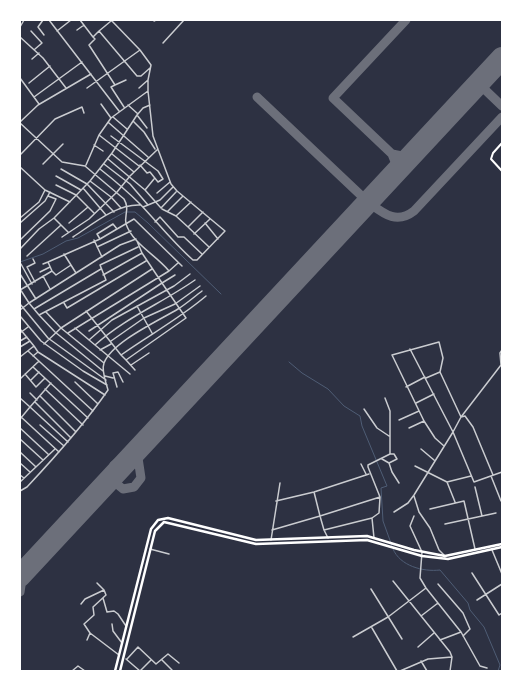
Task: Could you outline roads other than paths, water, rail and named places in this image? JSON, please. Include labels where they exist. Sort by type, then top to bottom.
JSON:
[{"type":"highway","points":[[116,671],[151,529],[158,520],[168,518],[247,539],[271,540],[367,536],[414,552]]},
{"type":"highway","points":[[120,671],[155,531],[161,524],[168,522],[256,544],[367,540],[384,546],[448,559],[502,547]]},
{"type":"highway","points":[[422,554],[445,556],[502,544]]},
{"type":"main road","points":[[502,143],[493,153],[491,158],[496,166],[502,171]]},
{"type":"street","points":[[20,27],[24,20]]},
{"type":"street","points":[[44,20],[38,27],[44,35]]},
{"type":"street","points":[[49,20],[118,111]]},
{"type":"street","points":[[57,31],[71,20]]},
{"type":"street","points":[[80,20],[95,39],[89,45],[115,85]]},
{"type":"street","points":[[93,37],[111,20],[150,62],[148,91],[153,136],[156,149],[170,182],[177,191],[225,231],[198,260],[193,260],[173,242],[143,207],[122,186],[100,170]]},
{"type":"street","points":[[163,43],[183,20]]},
{"type":"street","points":[[77,30],[84,25]]},
{"type":"street","points":[[31,31],[42,43],[35,49]]},
{"type":"street","points":[[99,31],[137,76],[141,76],[150,68]]},
{"type":"street","points":[[20,37],[39,53],[66,88]]},
{"type":"street","points":[[87,88],[140,50]]},
{"type":"street","points":[[32,59],[39,53]]},
{"type":"street","points":[[34,97],[82,62]]},
{"type":"street","points":[[29,84],[50,66]]},
{"type":"street","points":[[91,74],[39,104],[20,122],[62,162],[85,166],[117,192],[128,206],[126,223],[136,239],[168,271]]},
{"type":"street","points":[[20,78],[39,104]]},
{"type":"street","points":[[124,107],[111,87],[126,80]]},
{"type":"street","points":[[139,88],[148,80]]},
{"type":"street","points":[[85,166],[99,135],[108,122],[118,111],[148,91]]},
{"type":"street","points":[[101,104],[112,118],[127,129]]},
{"type":"street","points":[[128,105],[147,128]]},
{"type":"street","points":[[20,249],[39,229],[54,218],[96,175],[116,148],[132,121],[143,108],[150,105]]},
{"type":"street","points":[[21,154],[60,116],[82,107],[84,113]]},
{"type":"street","points":[[132,121],[144,132],[156,149]]},
{"type":"street","points":[[108,122],[148,157]]},
{"type":"street","points":[[99,135],[140,166],[158,182],[163,179],[158,171],[111,136]]},
{"type":"street","points":[[43,164],[62,144]]},
{"type":"street","points":[[94,145],[103,152]]},
{"type":"street","points":[[62,237],[106,203],[156,149]]},
{"type":"street","points":[[112,153],[134,172]]},
{"type":"street","points":[[108,159],[130,176],[161,208],[176,216],[209,247]]},
{"type":"street","points":[[104,164],[126,180],[148,205]]},
{"type":"street","points":[[20,167],[45,190],[70,202]]},
{"type":"street","points":[[61,169],[87,184],[114,212]]},
{"type":"street","points":[[56,176],[81,190]]},
{"type":"street","points":[[145,190],[155,178]]},
{"type":"street","points":[[90,181],[121,208]]},
{"type":"street","points":[[157,193],[170,182]]},
{"type":"street","points":[[56,185],[76,195],[94,213]]},
{"type":"street","points":[[83,187],[106,215]]},
{"type":"street","points":[[143,207],[155,202],[173,187]]},
{"type":"street","points":[[20,218],[39,202],[45,190]]},
{"type":"street","points":[[161,208],[177,191]]},
{"type":"street","points":[[20,224],[42,204],[50,192]]},
{"type":"street","points":[[20,240],[50,211],[56,199],[48,196]]},
{"type":"street","points":[[168,211],[183,196]]},
{"type":"street","points":[[176,216],[191,202]]},
{"type":"street","points":[[73,237],[106,215],[121,208],[140,205]]},
{"type":"street","points":[[69,223],[88,206]]},
{"type":"street","points":[[188,227],[203,212]]},
{"type":"street","points":[[155,222],[160,217],[178,238],[184,238],[202,254]]},
{"type":"street","points":[[54,218],[68,232]]},
{"type":"street","points":[[194,234],[210,218]]},
{"type":"street","points":[[43,264],[94,240],[100,239],[134,219],[182,266]]},
{"type":"street","points":[[205,223],[218,239]]},
{"type":"street","points":[[100,239],[97,234],[113,224],[117,229]]},
{"type":"street","points":[[27,256],[61,225]]},
{"type":"street","points":[[98,247],[131,231]]},
{"type":"street","points":[[126,360],[186,318],[178,309],[146,261],[138,247],[136,239]]},
{"type":"street","points":[[20,310],[50,289],[120,245],[136,239]]},
{"type":"street","points":[[94,240],[102,257]]},
{"type":"street","points":[[39,315],[106,280],[100,265],[138,247]]},
{"type":"street","points":[[104,275],[142,253]]},
{"type":"street","points":[[64,254],[76,273]]},
{"type":"street","points":[[33,259],[35,263],[27,267],[35,282]]},
{"type":"street","points":[[64,302],[67,308],[146,261]]},
{"type":"street","points":[[48,262],[52,271],[56,275],[71,264]]},
{"type":"street","points":[[68,333],[91,317],[168,271],[178,263]]},
{"type":"street","points":[[21,264],[32,284]]},
{"type":"street","points":[[40,272],[50,267]]},
{"type":"street","points":[[34,309],[101,269]]},
{"type":"street","points":[[44,344],[55,332],[152,269]]},
{"type":"street","points":[[52,271],[32,284],[20,289],[29,303],[55,332],[103,371]]},
{"type":"street","points":[[20,274],[36,299]]},
{"type":"street","points":[[89,340],[112,320],[166,290],[190,274]]},
{"type":"street","points":[[43,276],[50,289]]},
{"type":"street","points":[[89,331],[175,276]]},
{"type":"street","points":[[95,345],[106,335],[140,312],[170,297],[195,280]]},
{"type":"street","points":[[112,343],[110,341],[144,318],[175,304],[200,286]]},
{"type":"street","points":[[20,491],[27,487],[68,442],[105,395],[108,390],[103,371],[104,363],[115,348],[148,325],[178,309],[202,291]]},
{"type":"street","points":[[121,355],[152,333],[184,315],[206,296]]},
{"type":"street","points":[[20,304],[48,338],[106,380]]},
{"type":"street","points":[[137,306],[152,333]]},
{"type":"street","points":[[46,311],[61,328],[104,363]]},
{"type":"street","points":[[86,311],[115,348],[135,370]]},
{"type":"street","points":[[20,316],[44,344],[83,371],[107,385]]},
{"type":"street","points":[[21,332],[28,327]]},
{"type":"street","points":[[75,328],[130,374]]},
{"type":"street","points":[[20,329],[38,352],[105,395]]},
{"type":"street","points":[[20,341],[27,337]]},
{"type":"street","points":[[20,347],[30,341]]},
{"type":"street","points":[[100,350],[112,343]]},
{"type":"street","points":[[444,446],[435,438],[424,421],[391,357],[392,355],[410,349],[440,343],[443,358],[440,372],[461,417]]},
{"type":"street","points":[[20,357],[34,346]]},
{"type":"street","points":[[410,349],[454,432],[474,482],[502,472]]},
{"type":"street","points":[[28,350],[93,411]]},
{"type":"street","points":[[394,512],[408,503],[414,495],[434,460],[454,432],[461,417],[501,365],[500,353],[502,350]]},
{"type":"street","points":[[33,356],[38,352]]},
{"type":"street","points":[[131,365],[149,353]]},
{"type":"street","points":[[20,379],[39,361]]},
{"type":"street","points":[[33,367],[88,418]]},
{"type":"street","points":[[31,380],[39,372]]},
{"type":"street","points":[[118,387],[113,378],[113,373],[118,372],[123,382]]},
{"type":"street","points":[[406,387],[440,372]]},
{"type":"street","points":[[25,374],[36,386],[45,378]]},
{"type":"street","points":[[104,375],[113,378]]},
{"type":"street","points":[[75,382],[98,404]]},
{"type":"street","points":[[51,383],[20,417],[59,452]]},
{"type":"street","points":[[45,390],[82,425]]},
{"type":"street","points":[[30,393],[71,438]]},
{"type":"street","points":[[416,404],[434,394]]},
{"type":"street","points":[[40,396],[76,432]]},
{"type":"street","points":[[20,398],[68,442]]},
{"type":"street","points":[[385,398],[390,411],[390,454]]},
{"type":"street","points":[[364,409],[377,428],[389,436]]},
{"type":"street","points":[[399,420],[419,411]]},
{"type":"street","points":[[461,417],[465,416],[473,427],[501,501]]},
{"type":"street","points":[[409,428],[424,421]]},
{"type":"street","points":[[40,425],[64,446]]},
{"type":"street","points":[[20,428],[49,454]]},
{"type":"street","points":[[20,439],[42,460]]},
{"type":"street","points":[[20,482],[55,449]]},
{"type":"street","points":[[421,449],[434,460]]},
{"type":"street","points":[[20,452],[36,467]]},
{"type":"street","points":[[324,530],[372,518],[379,513],[380,497],[369,474],[368,467],[390,454]]},
{"type":"street","points":[[389,463],[396,459],[394,454],[390,454]]},
{"type":"street","points":[[382,459],[389,463],[392,472],[399,483]]},
{"type":"street","points":[[20,463],[30,472]]},
{"type":"street","points":[[361,464],[366,474]]},
{"type":"street","points":[[415,466],[447,482],[471,476]]},
{"type":"street","points":[[276,501],[314,492],[369,474]]},
{"type":"street","points":[[20,475],[24,478]]},
{"type":"street","points":[[447,482],[454,502]]},
{"type":"street","points":[[271,540],[280,483]]},
{"type":"street","points":[[475,487],[482,516]]},
{"type":"street","points":[[314,492],[324,530],[328,538]]},
{"type":"street","points":[[414,495],[419,512],[430,528],[439,550],[445,556]]},
{"type":"street","points":[[272,530],[380,497]]},
{"type":"street","points":[[430,509],[454,502],[464,501],[476,550]]},
{"type":"street","points":[[445,524],[496,513]]},
{"type":"street","points":[[414,516],[410,526],[422,554],[420,578],[463,636],[480,666],[487,668]]},
{"type":"street","points":[[372,518],[374,538]]},
{"type":"street","points":[[150,550],[169,554]]},
{"type":"street","points":[[492,550],[502,574]]},
{"type":"street","points":[[472,573],[487,594],[499,615],[502,613]]},
{"type":"street","points":[[392,581],[452,657],[450,671]]},
{"type":"street","points":[[97,583],[104,590],[106,595],[93,607],[94,615],[84,624],[90,632],[119,655]]},
{"type":"street","points":[[438,584],[464,614],[470,630],[463,636]]},
{"type":"street","points":[[476,600],[502,584]]},
{"type":"street","points":[[353,637],[388,617],[426,588]]},
{"type":"street","points":[[371,589],[402,638]]},
{"type":"street","points":[[81,604],[85,599],[104,590]]},
{"type":"street","points":[[103,598],[107,612],[114,611],[118,614],[126,626]]},
{"type":"street","points":[[421,616],[438,603]]},
{"type":"street","points":[[112,624],[113,631],[122,643]]},
{"type":"street","points":[[372,627],[398,671],[421,662],[452,657]]},
{"type":"street","points":[[87,640],[90,632]]},
{"type":"street","points":[[440,640],[460,632]]},
{"type":"street","points":[[418,647],[434,633]]},
{"type":"street","points":[[127,659],[138,647],[156,664],[170,654],[180,663]]},
{"type":"street","points":[[123,657],[140,671],[152,660]]},
{"type":"street","points":[[162,660],[172,670]]},
{"type":"street","points":[[421,662],[427,671]]},
{"type":"street","points":[[72,671],[78,666],[85,671]]},
{"type":"waterway","points":[[20,262],[43,254],[66,241],[78,238],[125,212],[135,212],[221,294]]},
{"type":"waterway","points":[[289,362],[302,373],[328,389],[344,406],[360,416],[362,426],[387,486],[381,488],[383,521],[392,546]]},
{"type":"waterway","points":[[393,549],[396,555],[406,564],[420,569],[440,570],[468,603],[470,610],[484,627],[500,665],[498,671]]}]
